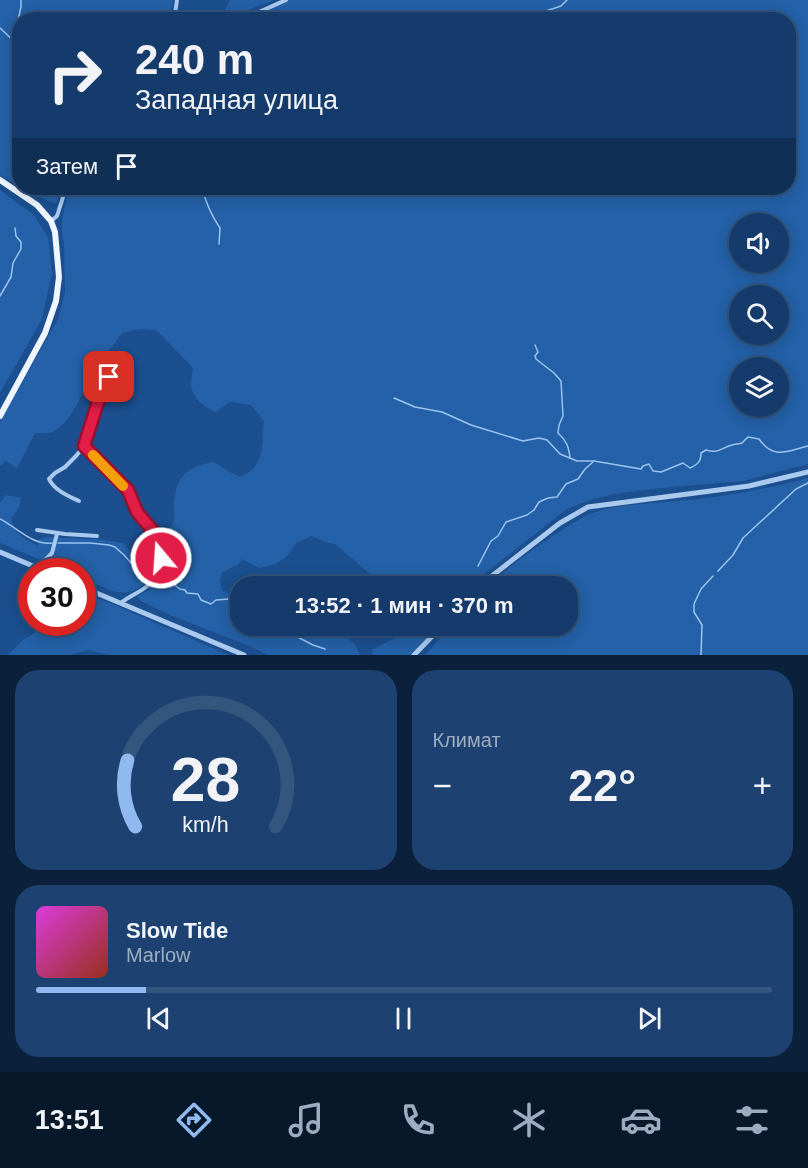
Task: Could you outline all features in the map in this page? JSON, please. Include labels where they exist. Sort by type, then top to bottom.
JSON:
[{"type":"main road","points":[[0,416],[45,333],[56,301],[58,264],[55,232],[51,221],[37,205],[22,195]]},
{"type":"street","points":[[259,12],[286,0]]},
{"type":"street","points":[[51,221],[57,216],[64,195]]},
{"type":"street","points":[[79,501],[67,496],[50,483],[49,479],[65,467],[84,446],[109,377]]},
{"type":"street","points":[[84,446],[128,490],[137,512],[159,538],[162,545],[157,572],[150,585],[128,596],[121,603]]},
{"type":"street","points":[[491,576],[560,523],[588,507],[750,486],[808,472]]},
{"type":"street","points":[[37,530],[57,534],[97,536]]},
{"type":"street","points":[[47,558],[52,553],[57,534]]},
{"type":"street","points":[[145,546],[161,558]]},
{"type":"street","points":[[0,552],[18,559]]},
{"type":"street","points":[[96,593],[244,655]]},
{"type":"street","points":[[414,655],[432,636]]},
{"type":"shaded area","points":[[0,0],[173,0],[172,12],[12,12],[12,182],[0,175]]},
{"type":"shaded area","points":[[230,0],[274,0],[242,12],[224,12]]},
{"type":"shaded area","points":[[284,0],[808,0],[808,464],[743,481],[661,488],[614,494],[590,500],[567,509],[482,576],[372,576],[335,544],[311,536],[296,543],[286,557],[276,564],[259,568],[242,559],[238,565],[222,572],[220,581],[222,590],[230,594],[230,636],[345,636],[354,643],[360,655],[267,655],[141,601],[137,596],[150,590],[146,583],[129,592],[114,591],[96,584],[96,558],[36,558],[0,543],[0,503],[6,495],[21,498],[19,508],[11,518],[13,524],[20,535],[38,546],[38,540],[46,537],[97,539],[123,543],[146,569],[161,573],[164,552],[163,536],[174,520],[174,503],[181,478],[191,469],[214,462],[240,477],[255,467],[261,454],[264,421],[251,405],[230,402],[216,412],[207,408],[193,393],[191,380],[193,368],[156,330],[141,329],[122,333],[94,370],[74,409],[63,424],[49,433],[35,433],[17,468],[5,461],[0,466],[0,422],[58,319],[65,292],[62,229],[67,195],[796,195],[796,12],[264,12]]},
{"type":"shaded area","points":[[0,190],[34,215],[48,237],[52,273],[42,319],[0,393]]},
{"type":"shaded area","points":[[36,195],[59,195],[56,203]]},
{"type":"shaded area","points":[[808,478],[808,655],[425,655],[442,636],[578,636],[578,576],[500,576],[538,546],[587,515],[627,505],[690,500]]},
{"type":"shaded area","points":[[96,598],[228,655],[108,655],[88,650],[70,655],[8,655],[29,636],[96,636]]},
{"type":"shaded area","points":[[400,636],[428,636],[410,655],[372,655],[372,650]]},
{"type":"waterway","points":[[20,12],[21,0]]},
{"type":"waterway","points":[[543,12],[561,6],[567,0]]},
{"type":"waterway","points":[[0,28],[12,39]]},
{"type":"waterway","points":[[204,195],[220,228],[219,244]]},
{"type":"waterway","points":[[0,296],[11,277],[13,263],[21,249],[21,242],[16,236],[15,228]]},
{"type":"waterway","points":[[535,345],[538,352],[536,359],[561,381],[563,416],[558,433],[567,444],[570,458]]},
{"type":"waterway","points":[[394,398],[415,407],[442,412],[471,425],[523,441],[539,438],[547,440],[560,454],[577,461],[594,461],[641,469],[649,464],[653,471],[661,472],[683,463],[690,468],[698,462],[701,453],[706,450],[717,451],[742,443],[748,437],[759,439],[775,452],[787,452],[808,446]]},
{"type":"waterway","points":[[478,566],[491,541],[498,536],[506,522],[527,515],[539,502],[557,497],[566,484],[578,479],[593,462]]},
{"type":"waterway","points":[[718,571],[733,555],[743,538],[796,489],[808,483]]},
{"type":"waterway","points":[[0,519],[31,539],[52,543]]},
{"type":"waterway","points":[[58,543],[90,543],[115,547],[140,573],[157,581],[173,584],[187,593],[198,594],[201,600],[211,604],[216,600],[229,599],[230,601]]},
{"type":"waterway","points":[[701,655],[702,625],[694,612],[694,604],[701,589],[713,576]]},
{"type":"waterway","points":[[296,636],[325,649]]},
{"type":"slow traffic","points":[[93,455],[123,486]]},
{"type":"route","points":[[109,377],[84,446],[128,490],[137,512],[159,538],[162,545],[161,558]]}]
